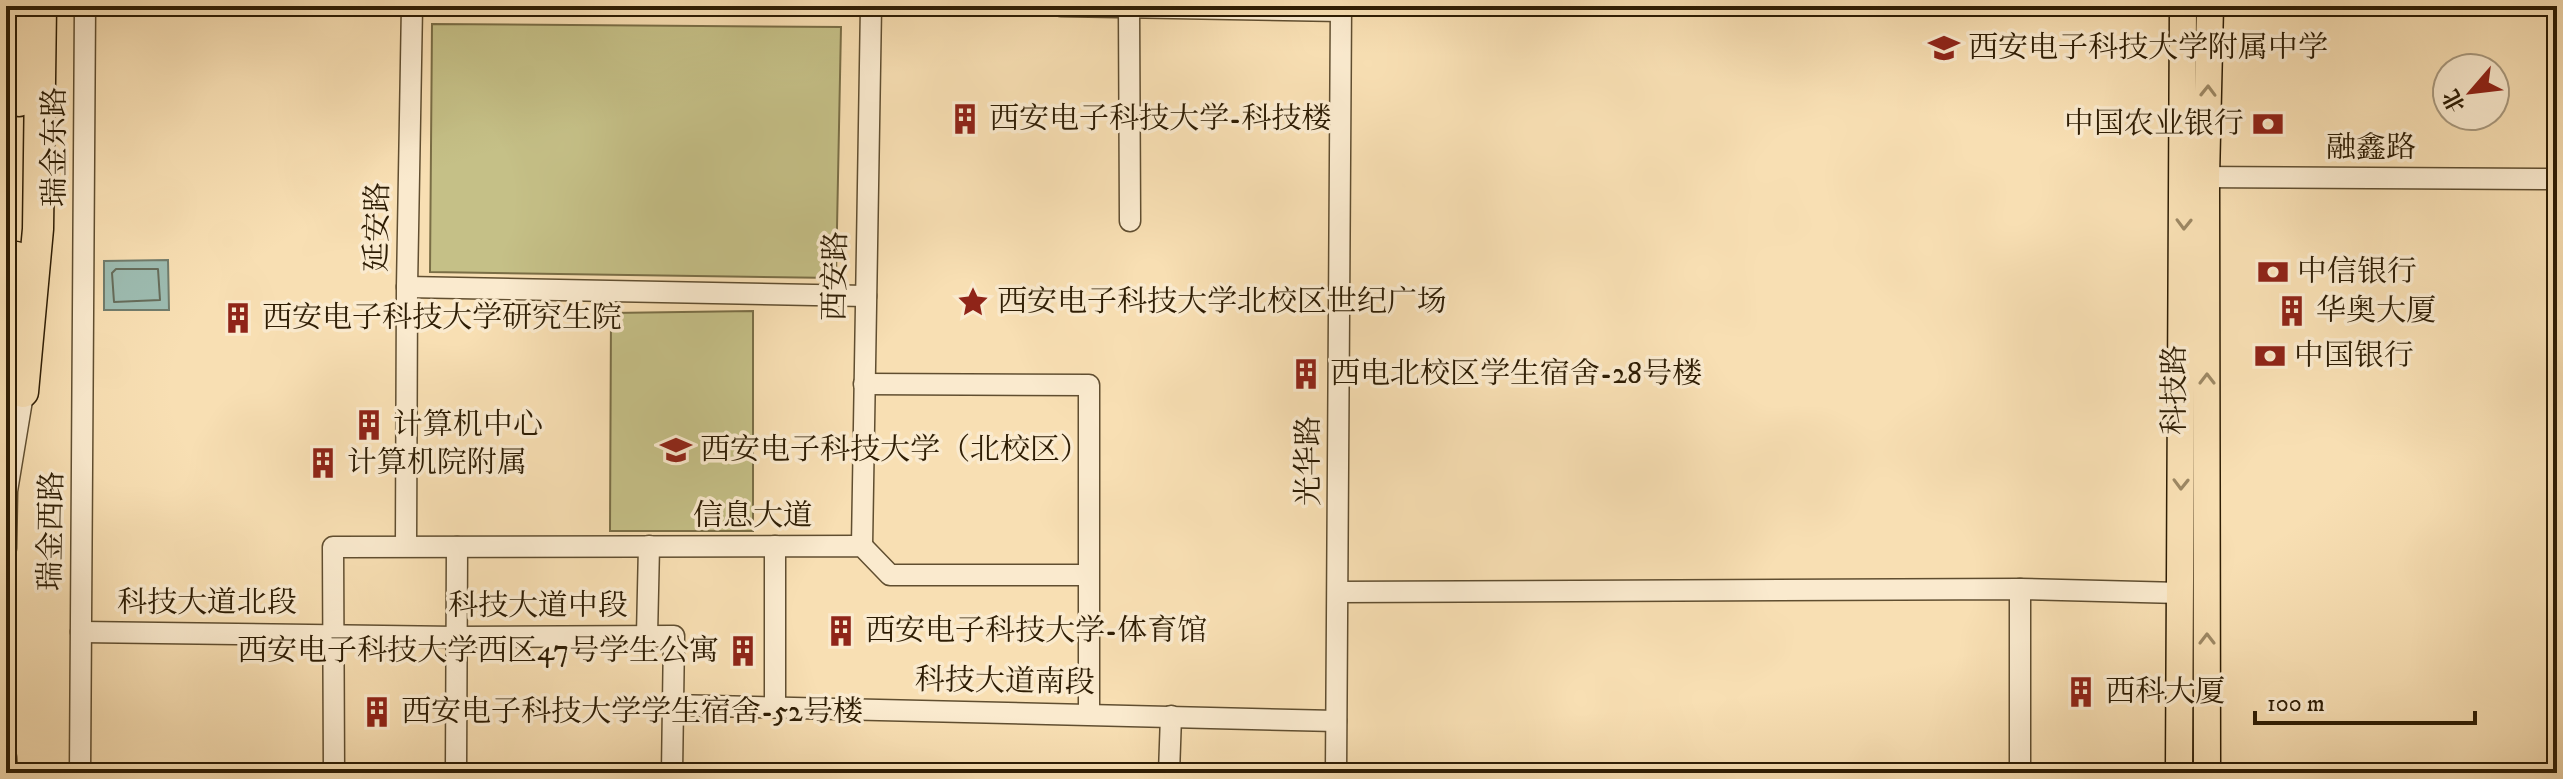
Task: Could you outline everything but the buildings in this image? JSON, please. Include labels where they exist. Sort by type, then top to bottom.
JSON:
[{"type":"highway","points":[[6,359],[28,230],[19,6]]},
{"type":"highway","points":[[23,392],[28,230],[41,6]]},
{"type":"highway","points":[[6,334],[28,230]]},
{"type":"main road","name":"科技路","points":[[2183,6],[2195,177],[2207,773]]},
{"type":"main road","name":"科技路","points":[[2179,773],[2180,593],[2195,177],[2210,6]]},
{"type":"street","points":[[6,548],[7,491],[51,229],[55,6]]},
{"type":"street","name":"瑞金东路","points":[[85,6],[85,289]]},
{"type":"street","name":"延安路","points":[[406,546],[412,6]]},
{"type":"street","name":"西安路","points":[[862,546],[871,6]]},
{"type":"street","points":[[1061,6],[1341,9]]},
{"type":"street","points":[[1130,221],[1138,7]]},
{"type":"street","name":"光华路","points":[[1336,773],[1341,9]]},
{"type":"street","name":"融鑫路","points":[[2195,177],[2557,179]]},
{"type":"street","points":[[407,287],[866,296]]},
{"type":"street","name":"瑞金西路","points":[[80,773],[85,289]]},
{"type":"street","points":[[864,384],[1089,385],[1089,714]]},
{"type":"street","points":[[647,635],[649,546]]},
{"type":"street","points":[[775,546],[775,706]]},
{"type":"street","points":[[862,546],[890,575],[1088,575]]},
{"type":"street","name":"信息大道","points":[[334,634],[333,547],[862,546]]},
{"type":"street","points":[[456,773],[457,547]]},
{"type":"street","points":[[1338,592],[2020,589],[2180,593]]},
{"type":"street","points":[[2020,589],[2020,773]]},
{"type":"street","name":"科技大道北段","points":[[81,632],[334,634]]},
{"type":"street","points":[[334,634],[334,773]]},
{"type":"street","name":"科技大道中段","points":[[334,634],[674,636],[672,705]]},
{"type":"street","points":[[672,705],[672,773]]},
{"type":"street","name":"科技大道南段","points":[[672,705],[1336,721]]},
{"type":"street","points":[[1169,773],[1171,716]]},
{"type":"street","points":[[6,757],[7,773]]},
{"type":"shaded area","points":[[432,24],[841,27],[836,278],[430,272]]},
{"type":"shaded area","points":[[753,311],[753,531],[610,531],[611,313]]},
{"type":"water","points":[[168,260],[169,310],[104,310],[104,261]]},
{"type":"place","name":"西安电子科技大学附属中学","points":[[1944,48]]},
{"type":"place","name":"西安电子科技大学-科技楼","points":[[965,119]]},
{"type":"place","name":"中国农业银行","points":[[2268,124]]},
{"type":"place","name":"中信银行","points":[[2273,272]]},
{"type":"place","name":"西安电子科技大学北校区世纪广场","points":[[973,302]]},
{"type":"place","name":"华奥大厦","points":[[2292,311]]},
{"type":"place","name":"西安电子科技大学研究生院","points":[[238,318]]},
{"type":"place","name":"中国银行","points":[[2270,356]]},
{"type":"place","name":"西电北校区学生宿舍-28号楼","points":[[1306,374]]},
{"type":"place","name":"计算机中心","points":[[369,425]]},
{"type":"place","name":"西安电子科技大学（北校区）","points":[[676,450]]},
{"type":"place","name":"计算机院附属","points":[[323,463]]},
{"type":"place","name":"西安电子科技大学-体育馆","points":[[841,631]]},
{"type":"place","name":"西安电子科技大学西区47号学生公寓","points":[[743,651]]},
{"type":"place","name":"西科大厦","points":[[2081,692]]},
{"type":"place","name":"西安电子科技大学学生宿舍-52号楼","points":[[377,712]]}]
